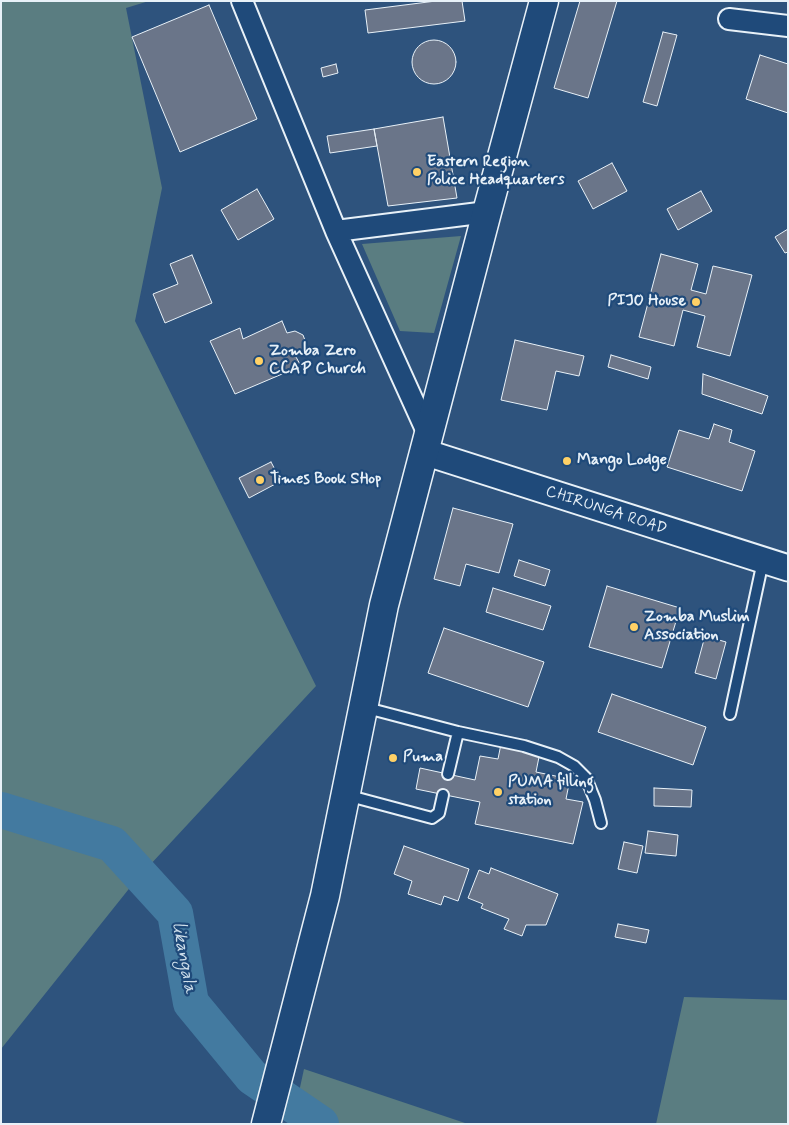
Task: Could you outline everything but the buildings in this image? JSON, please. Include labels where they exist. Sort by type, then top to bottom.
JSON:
[{"type":"highway","points":[[266,1124],[325,896],[384,605],[544,1]]},
{"type":"street","points":[[242,1],[336,231],[426,443]]},
{"type":"street","points":[[729,18],[788,26]]},
{"type":"street","points":[[336,231],[487,212]]},
{"type":"street","name":"CHIRUNGA ROAD","points":[[426,443],[763,561],[788,568]]},
{"type":"lane","points":[[730,714],[763,561]]},
{"type":"lane","points":[[362,707],[458,732],[524,746],[558,757],[574,766],[586,778],[595,800],[601,823]]},
{"type":"lane","points":[[448,774],[458,732]]},
{"type":"lane","points":[[345,795],[432,818],[439,813],[443,795]]},
{"type":"green space","points":[[1,1],[149,1],[126,8],[162,188],[135,321],[316,686],[136,880],[1,1049]]},
{"type":"green space","points":[[461,236],[434,333],[400,331],[362,244]]},
{"type":"green space","points":[[684,997],[788,1000],[788,1124],[656,1124]]},
{"type":"green space","points":[[304,1069],[468,1124],[292,1124]]},
{"type":"waterway","name":"likangala","points":[[1,810],[112,844],[175,913],[191,1003],[252,1077],[321,1124]]},
{"type":"place","name":"Eastern Region Police Headquarters","points":[[417,172]]},
{"type":"place","name":"PIJO House","points":[[696,302]]},
{"type":"place","name":"Zomba Zero CCAP Church","points":[[259,361]]},
{"type":"place","name":"Mango Lodge","points":[[567,461]]},
{"type":"place","name":"Times Book SHop","points":[[260,480]]},
{"type":"place","name":"Zomba Muslim Association","points":[[634,627]]},
{"type":"place","name":"Puma","points":[[393,758]]},
{"type":"place","name":"PUMA filling station","points":[[498,792]]}]
